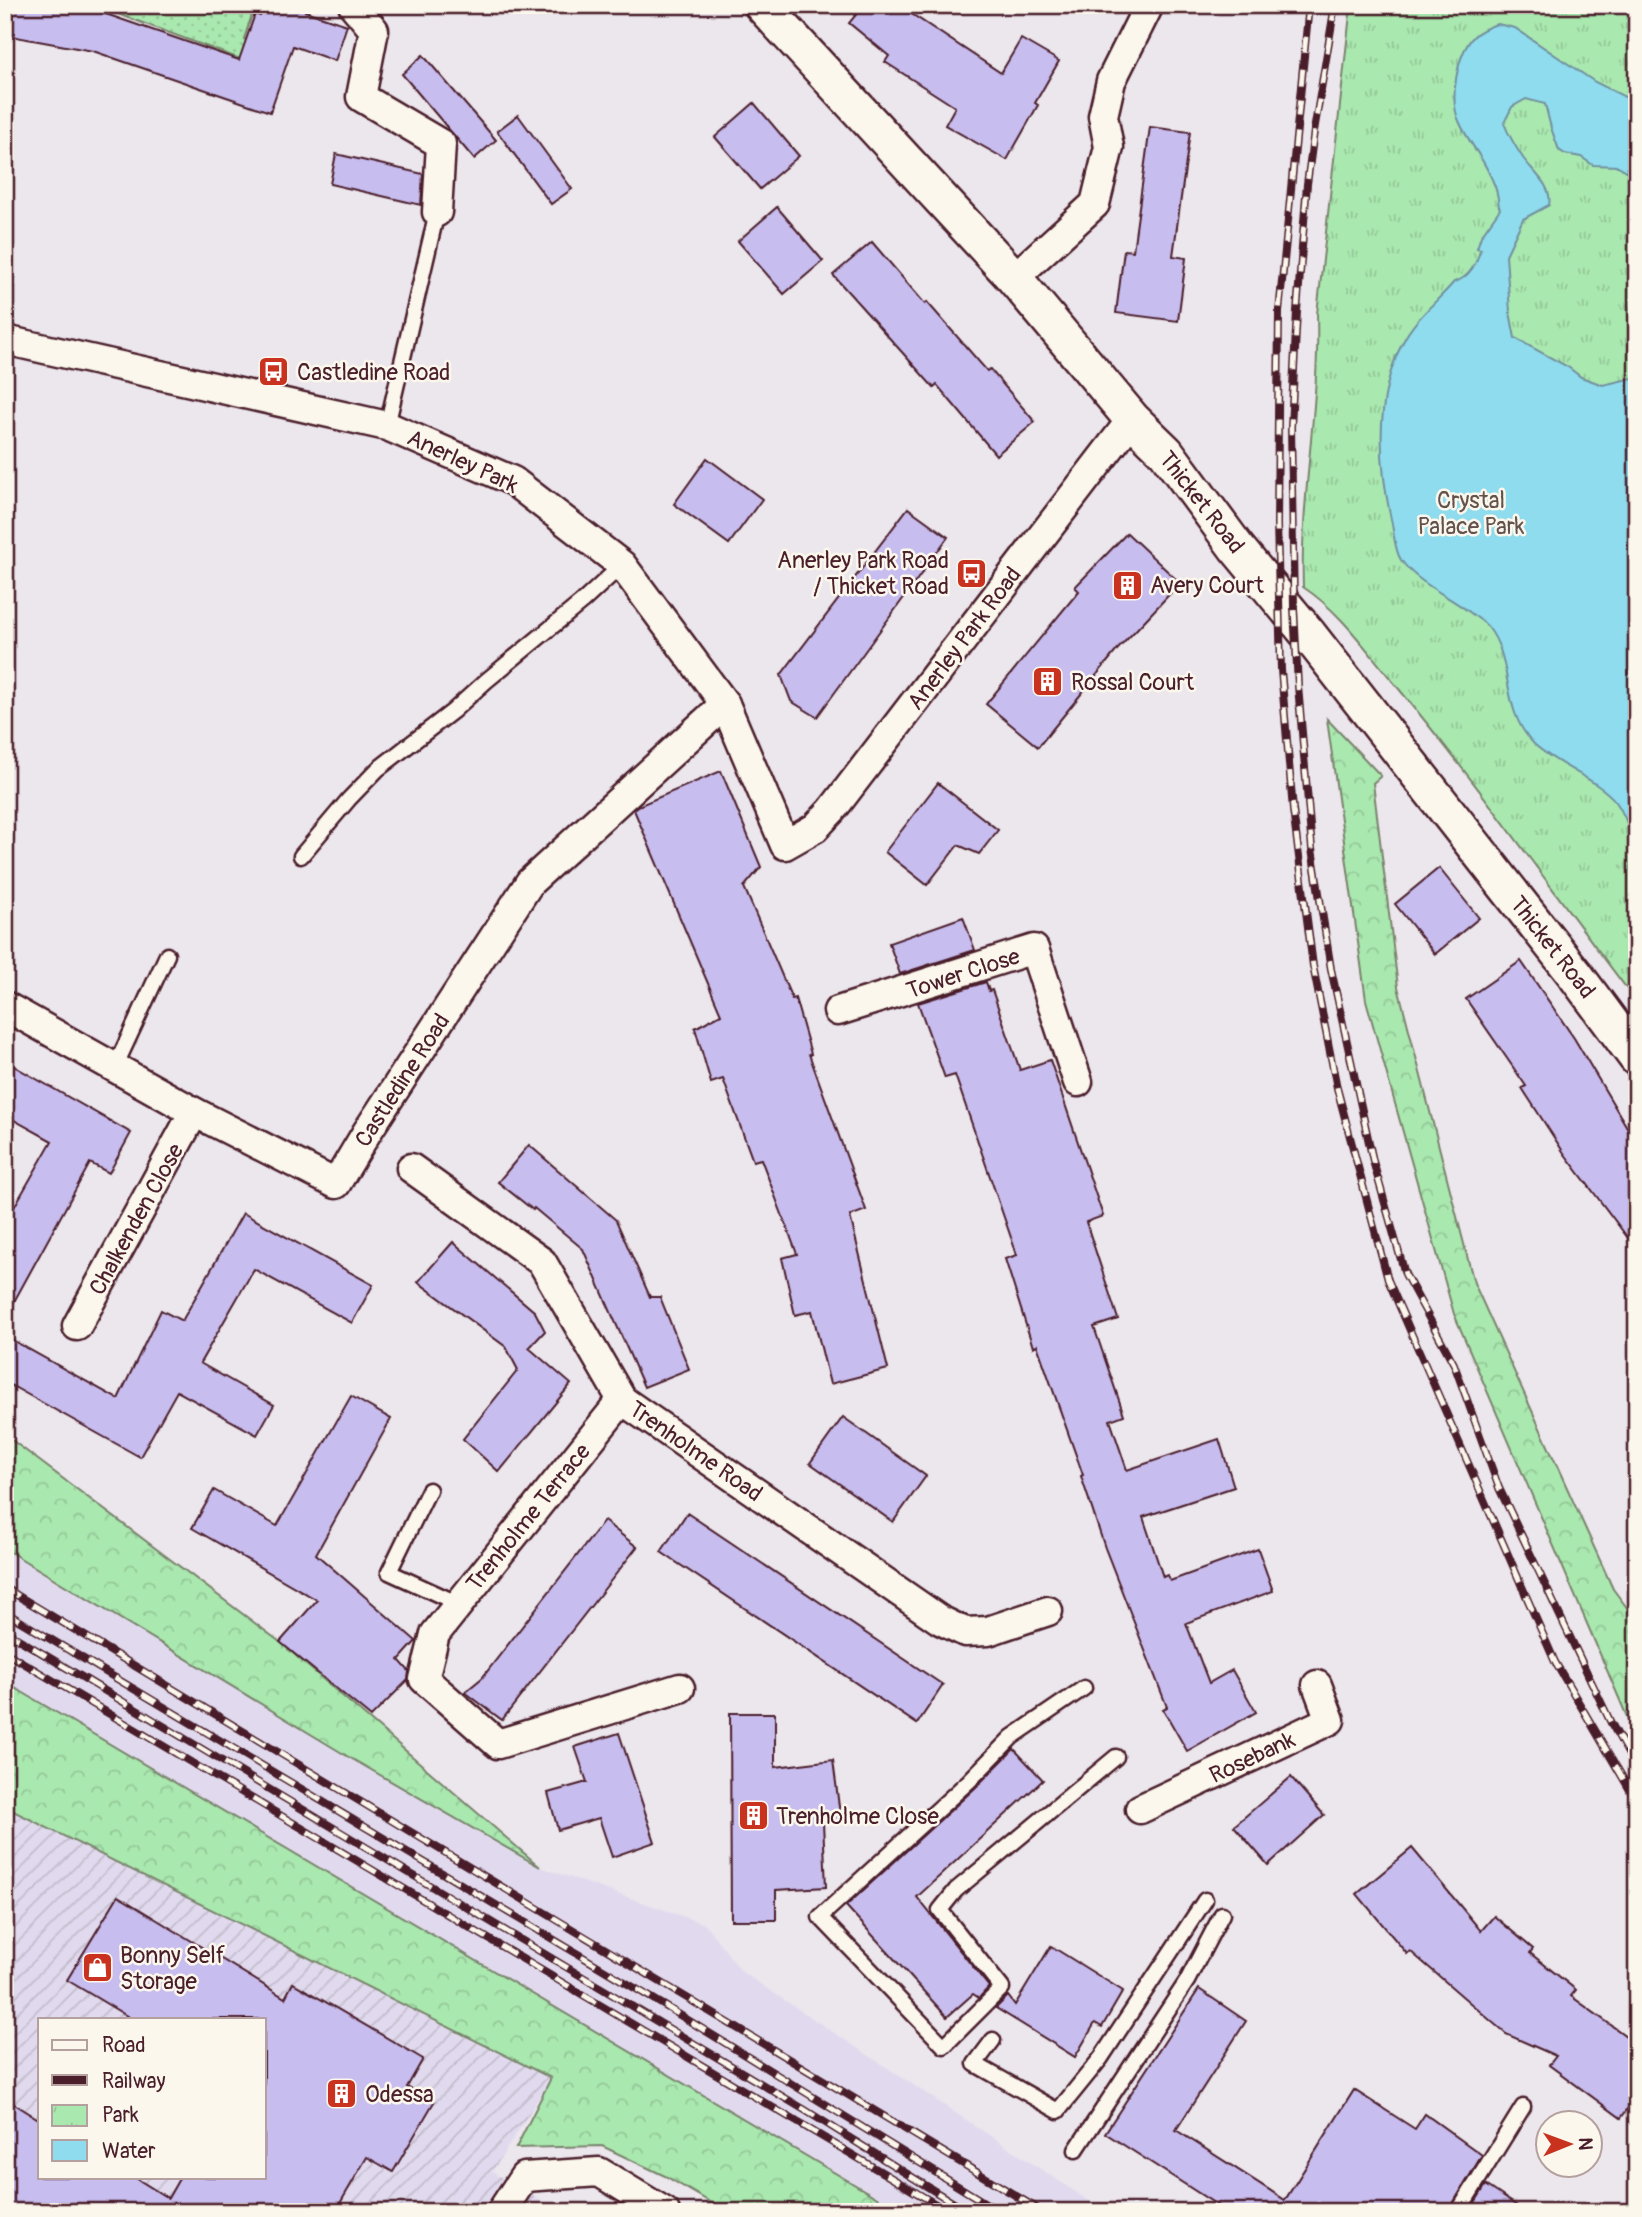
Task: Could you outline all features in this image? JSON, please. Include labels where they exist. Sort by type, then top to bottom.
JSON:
[{"type":"street","points":[[353,5],[374,30],[361,97],[441,145],[437,212]]},
{"type":"street","name":"Thicket Road","points":[[762,5],[1014,278],[1132,419],[1166,452],[1236,547],[1309,635],[1574,973],[1637,1058]]},
{"type":"street","points":[[1014,278],[1095,204],[1109,147],[1103,116],[1111,81],[1149,5]]},
{"type":"street","name":"Anerley Park","points":[[5,340],[387,426],[513,481],[622,565],[725,704],[785,845]]},
{"type":"street","name":"Anerley Park Road","points":[[785,845],[815,828],[832,810],[1132,419]]},
{"type":"street","name":"Castledine Road","points":[[5,1006],[194,1112],[336,1184],[530,882],[725,704]]},
{"type":"street","name":"Tower Close","points":[[838,1011],[1034,949],[1078,1082]]},
{"type":"street","name":"Chalkenden Close","points":[[77,1326],[194,1112]]},
{"type":"street","name":"Trenholme Road","points":[[411,1168],[542,1262],[622,1400],[940,1620],[965,1632],[988,1631],[1048,1611]]},
{"type":"street","name":"Trenholme Terrace","points":[[622,1400],[435,1634],[424,1679],[498,1744],[680,1688]]},
{"type":"street","name":"Rosebank","points":[[1140,1809],[1330,1720],[1317,1685]]},
{"type":"street","points":[[501,2212],[524,2178],[599,2172],[664,2212]]},
{"type":"lane","points":[[387,426],[437,212]]},
{"type":"lane","points":[[301,856],[377,769],[453,711],[622,565]]},
{"type":"lane","points":[[115,1067],[167,955]]},
{"type":"lane","points":[[429,1490],[389,1572],[459,1604]]},
{"type":"lane","points":[[1084,1688],[1012,1737],[969,1781],[820,1917],[944,2046],[1002,1988],[940,1910],[956,1890],[1116,1757]]},
{"type":"lane","points":[[993,2040],[975,2064],[1058,2112],[1101,2058],[1205,1899]]},
{"type":"lane","points":[[1076,2150],[1187,1980],[1223,1914]]},
{"type":"lane","points":[[1458,2212],[1523,2107]]},
{"type":"shaded area","points":[[5,1549],[347,1756],[540,1867],[705,1924],[742,1972],[1106,2212],[901,2212],[5,1682]]},
{"type":"shaded area","points":[[5,1807],[551,2079],[492,2172],[560,2212],[5,2212]]},
{"type":"green space","points":[[88,5],[262,5],[260,14],[253,12],[244,39],[249,41],[243,60]]},
{"type":"green space","name":"Crystal Palace Park","points":[[1351,5],[1637,5],[1637,1002],[1426,722],[1341,619],[1303,587],[1304,519],[1316,383],[1317,314]]},
{"type":"green space","points":[[1327,719],[1381,776],[1373,783],[1398,987],[1474,1283],[1613,1589],[1637,1621],[1637,1740],[1454,1314],[1366,1000]]},
{"type":"green space","points":[[5,1435],[280,1642],[540,1867],[347,1756],[5,1549]]},
{"type":"green space","points":[[5,1682],[901,2212],[727,2212],[665,2176],[602,2146],[516,2148],[551,2078],[5,1807]]},
{"type":"water","points":[[1497,24],[1515,28],[1595,82],[1637,103],[1637,177],[1618,166],[1593,165],[1581,157],[1559,150],[1545,104],[1526,99],[1512,107],[1504,123],[1523,158],[1545,185],[1549,198],[1549,205],[1523,219],[1506,255],[1510,312],[1515,338],[1581,377],[1603,385],[1637,377],[1637,845],[1616,802],[1599,787],[1543,752],[1523,730],[1511,700],[1502,655],[1485,623],[1425,583],[1401,560],[1396,548],[1384,479],[1383,408],[1387,385],[1403,342],[1427,310],[1454,282],[1472,269],[1481,249],[1477,248],[1481,236],[1500,209],[1494,183],[1462,128],[1455,101],[1456,78],[1467,45],[1478,32]]},
{"type":"building","points":[[5,5],[78,5],[100,10],[239,60],[255,14],[260,16],[264,5],[307,5],[305,11],[347,25],[335,61],[293,46],[270,112],[93,51],[5,35]]},
{"type":"building","points":[[864,5],[898,5],[1001,73],[1021,39],[1059,61],[1007,160],[945,125],[955,107],[885,62],[889,56],[849,23]]},
{"type":"building","points":[[423,55],[496,140],[474,159],[402,74]]},
{"type":"building","points":[[754,103],[799,156],[760,189],[715,137]]},
{"type":"building","points":[[518,115],[572,189],[551,204],[497,131]]},
{"type":"building","points":[[1150,127],[1190,132],[1173,256],[1186,258],[1178,321],[1116,313],[1124,250],[1133,251]]},
{"type":"building","points":[[336,154],[423,174],[421,205],[330,184]]},
{"type":"building","points":[[777,207],[823,261],[784,294],[738,241]]},
{"type":"building","points":[[872,242],[925,304],[927,302],[987,371],[990,369],[1035,422],[996,455],[937,385],[934,388],[833,275]]},
{"type":"building","points":[[707,458],[762,499],[729,544],[674,504]]},
{"type":"building","points":[[908,508],[948,537],[817,717],[791,701],[781,675]]},
{"type":"building","points":[[1127,533],[1180,583],[1117,650],[1038,747],[986,704],[1079,591],[1075,587]]},
{"type":"building","points":[[721,771],[761,867],[744,887],[792,999],[795,998],[809,1054],[866,1210],[850,1216],[888,1369],[830,1384],[812,1311],[795,1315],[782,1258],[797,1254],[761,1159],[753,1161],[723,1079],[711,1083],[695,1028],[721,1014],[634,810]]},
{"type":"building","points":[[938,783],[998,830],[979,854],[958,845],[927,885],[885,852]]},
{"type":"building","points":[[1439,868],[1479,918],[1435,954],[1395,904]]},
{"type":"building","points":[[963,917],[975,950],[900,974],[889,943]]},
{"type":"building","points":[[1521,961],[1574,1038],[1637,1144],[1637,1250],[1564,1153],[1522,1088],[1526,1086],[1466,999]]},
{"type":"building","points":[[986,982],[989,991],[992,990],[1020,1070],[1050,1060],[1103,1216],[1086,1222],[1118,1319],[1094,1327],[1124,1415],[1110,1420],[1127,1470],[1219,1439],[1234,1487],[1143,1517],[1163,1577],[1167,1575],[1170,1581],[1258,1549],[1273,1591],[1186,1623],[1209,1683],[1232,1670],[1256,1712],[1187,1751],[1163,1709],[1167,1707],[1105,1548],[1081,1476],[1083,1475],[1037,1345],[1033,1347],[1005,1259],[1017,1255],[955,1075],[945,1078],[918,1003]]},
{"type":"building","points":[[5,1061],[131,1133],[109,1173],[90,1163],[5,1318],[5,1223],[52,1141],[5,1115]]},
{"type":"building","points":[[529,1145],[616,1220],[650,1297],[660,1297],[689,1369],[644,1387],[583,1249],[498,1182]]},
{"type":"building","points":[[243,1213],[373,1285],[352,1323],[254,1269],[200,1363],[274,1405],[257,1435],[177,1391],[140,1457],[5,1382],[5,1336],[118,1399],[161,1310],[182,1321]]},
{"type":"building","points":[[453,1242],[535,1312],[545,1331],[529,1348],[571,1384],[499,1472],[463,1439],[518,1370],[506,1347],[418,1282]]},
{"type":"building","points":[[351,1396],[391,1419],[316,1554],[416,1641],[399,1660],[409,1671],[408,1680],[371,1717],[280,1642],[317,1600],[192,1528],[214,1490],[277,1526]]},
{"type":"building","points":[[843,1417],[926,1476],[893,1522],[810,1463]]},
{"type":"building","points":[[687,1513],[943,1685],[917,1724],[661,1552]]},
{"type":"building","points":[[604,1521],[637,1547],[502,1720],[465,1692],[482,1678]]},
{"type":"building","points":[[730,1713],[775,1713],[775,1767],[833,1760],[841,1822],[823,1822],[826,1887],[776,1890],[776,1920],[731,1920]]},
{"type":"building","points":[[619,1733],[655,1842],[612,1857],[599,1818],[558,1830],[548,1793],[587,1782],[575,1747]]},
{"type":"building","points":[[1014,1749],[1043,1780],[917,1897],[989,1987],[979,1998],[973,1994],[947,2017],[846,1906]]},
{"type":"building","points":[[1291,1777],[1324,1815],[1268,1865],[1234,1826]]},
{"type":"building","points":[[1412,1848],[1481,1931],[1494,1916],[1533,1949],[1530,1953],[1576,1990],[1571,1996],[1637,2044],[1637,2096],[1621,2118],[1549,2065],[1556,2056],[1506,2034],[1410,1951],[1407,1954],[1357,1894]]},
{"type":"building","points":[[118,1896],[285,1998],[293,1983],[423,2059],[407,2087],[434,2102],[393,2172],[367,2157],[335,2212],[5,2212],[5,2098],[38,2119],[38,2178],[136,2178],[168,2198],[179,2178],[266,2178],[266,2018],[130,2018],[67,1980]]},
{"type":"building","points":[[1051,1946],[1123,1991],[1102,2027],[1095,2023],[1075,2057],[996,2008],[1008,1996],[1015,2005]]},
{"type":"building","points":[[1199,1989],[1246,2021],[1176,2130],[1285,2200],[1354,2090],[1415,2129],[1425,2114],[1482,2155],[1448,2212],[1228,2212],[1105,2133]]},
{"type":"building","points":[[1486,2185],[1526,2212],[1469,2212]]},
{"type":"railway","points":[[1309,5],[1279,312],[1277,524],[1281,670],[1293,810],[1313,966],[1337,1088],[1388,1280],[1555,1662],[1637,1802]]},
{"type":"railway","points":[[1335,5],[1307,184],[1291,427],[1298,686],[1312,849],[1331,969],[1373,1161],[1405,1274],[1454,1364],[1499,1488],[1611,1723],[1637,1769]]},
{"type":"railway","points":[[5,1588],[1043,2212]]},
{"type":"railway","points":[[5,1612],[670,2009],[1000,2212]]},
{"type":"railway","points":[[5,1631],[805,2110],[968,2212]]},
{"type":"railway","points":[[5,1652],[949,2212]]},
{"type":"place","name":"Castledine Road","points":[[274,372]]},
{"type":"place","name":"Anerley Park Road / Thicket Road","points":[[972,573]]},
{"type":"place","name":"Avery Court","points":[[1127,585]]},
{"type":"place","name":"Rossal Court","points":[[1048,682]]},
{"type":"place","name":"Trenholme Close","points":[[753,1816]]},
{"type":"place","name":"Bonny Self Storage","points":[[97,1968]]},
{"type":"place","name":"Odessa","points":[[342,2094]]}]
